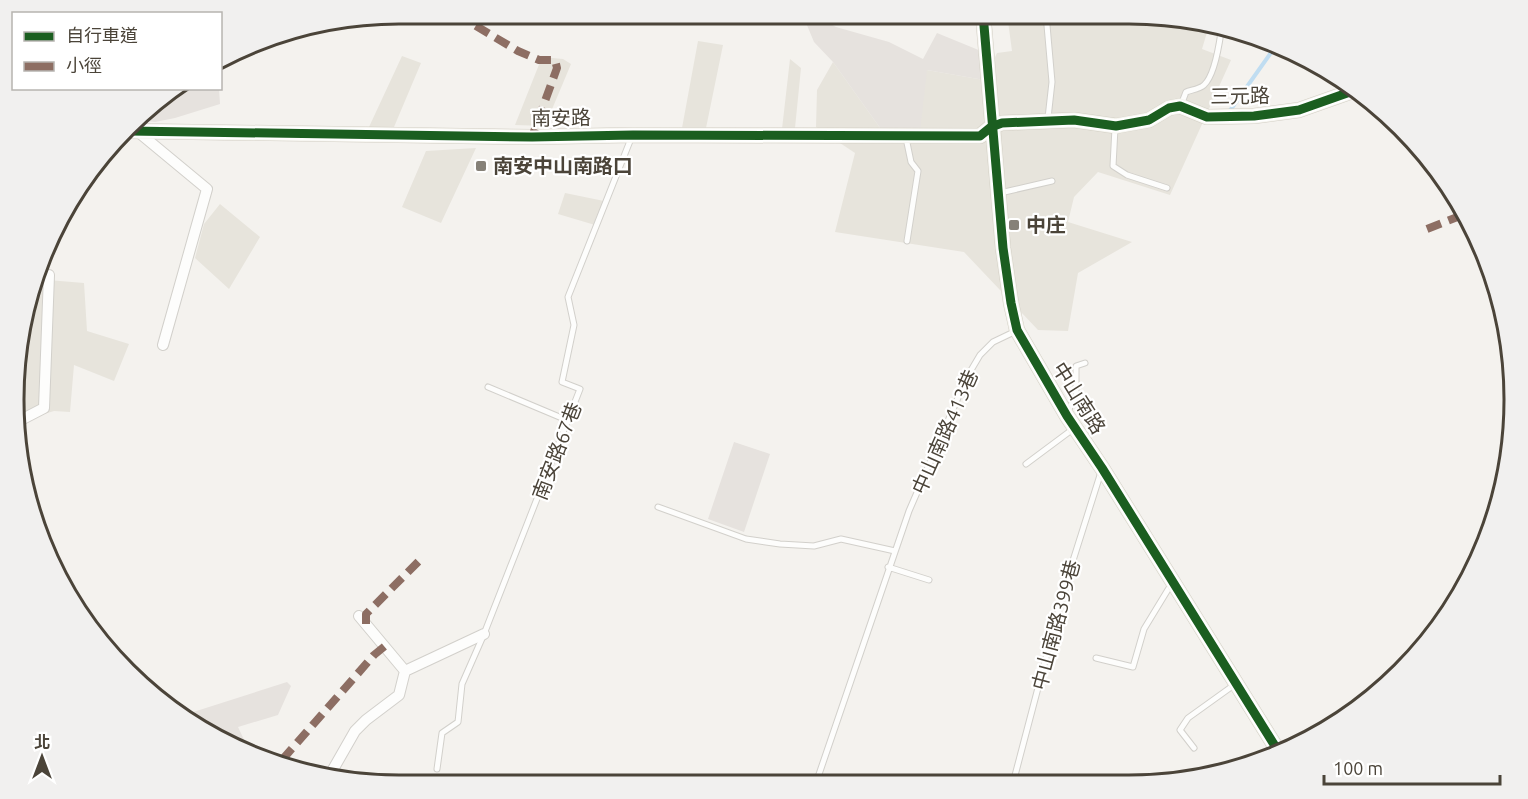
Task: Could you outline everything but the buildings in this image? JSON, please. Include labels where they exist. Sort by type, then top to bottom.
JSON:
[{"type":"street","name":"中山南路","points":[[984,24],[991,127],[1005,259],[1017,330],[1071,422],[1274,745]]},
{"type":"street","name":"三元路","points":[[1180,106],[1207,117],[1254,116],[1299,110],[1346,94]]},
{"type":"street","points":[[991,127],[1002,123],[1048,120],[1074,120],[1116,126],[1149,120],[1169,108],[1180,106]]},
{"type":"street","name":"南安路","points":[[137,131],[532,137],[633,135],[906,137],[980,136],[991,127]]},
{"type":"street","points":[[135,133],[207,189],[163,345]]},
{"type":"street","points":[[25,418],[44,408],[49,275]]},
{"type":"street","points":[[359,616],[405,671]]},
{"type":"street","points":[[405,671],[484,634]]},
{"type":"street","points":[[333,769],[355,731],[399,695],[405,671]]},
{"type":"lane","points":[[1047,24],[1052,82],[1048,120]]},
{"type":"lane","points":[[1180,106],[1186,92],[1203,87],[1208,80],[1219,49],[1221,36]]},
{"type":"lane","points":[[1116,126],[1113,166],[1127,176],[1167,188]]},
{"type":"lane","name":"南安路67巷","points":[[437,770],[442,733],[458,722],[462,684],[484,634],[580,389],[562,382],[574,325],[568,297],[633,135]]},
{"type":"lane","points":[[906,137],[911,162],[918,171],[907,241]]},
{"type":"lane","points":[[998,194],[1052,181]]},
{"type":"lane","name":"中山南路413巷","points":[[819,775],[888,567],[909,511],[967,377],[980,355],[993,342],[1017,330]]},
{"type":"lane","points":[[1026,464],[1071,422],[1076,395],[1076,366],[1085,363]]},
{"type":"lane","points":[[488,387],[569,421]]},
{"type":"lane","name":"中山南路399巷","points":[[1015,775],[1064,589],[1102,468]]},
{"type":"lane","points":[[658,507],[746,538],[780,544],[814,546],[841,538],[895,551]]},
{"type":"lane","points":[[888,567],[929,580]]},
{"type":"lane","points":[[1096,658],[1133,667],[1144,629],[1173,582]]},
{"type":"lane","points":[[1194,748],[1180,730],[1188,718],[1236,684]]},
{"type":"shaded area","points":[[806,24],[830,24],[889,42],[923,59],[937,33],[981,51],[984,80],[927,70],[920,132],[883,132],[833,62],[814,42]]},
{"type":"shaded area","name":"中庄","points":[[1008,24],[1153,25],[1207,32],[1202,49],[1231,60],[1170,195],[1098,172],[1074,197],[1068,222],[1132,242],[1078,273],[1068,331],[1038,330],[964,252],[835,232],[855,153],[816,127],[817,90],[833,62],[883,132],[927,70],[984,80],[997,53],[1012,51]]},
{"type":"shaded area","points":[[698,41],[723,45],[706,128],[682,128]]},
{"type":"shaded area","points":[[402,56],[421,63],[394,127],[369,127]]},
{"type":"shaded area","points":[[542,57],[563,59],[571,64],[545,126],[515,125]]},
{"type":"shaded area","points":[[790,59],[801,68],[795,128],[782,129]]},
{"type":"shaded area","points":[[187,90],[219,90],[220,104],[155,122],[148,121]]},
{"type":"shaded area","points":[[476,148],[441,223],[402,207],[426,151]]},
{"type":"shaded area","points":[[565,193],[604,201],[595,225],[558,214]]},
{"type":"shaded area","points":[[220,204],[260,237],[229,289],[195,258],[204,224]]},
{"type":"shaded area","points":[[44,280],[84,283],[87,331],[129,344],[114,381],[74,365],[70,412],[54,411],[25,420],[27,350]]},
{"type":"shaded area","points":[[734,442],[770,454],[744,532],[708,519]]},
{"type":"shaded area","points":[[287,682],[291,686],[278,715],[238,727],[245,741],[192,712]]},
{"type":"waterway","points":[[1229,112],[1271,53]]},
{"type":"marked path","points":[[473,24],[518,51],[539,60],[555,60],[557,68],[532,137]]},
{"type":"marked path","points":[[1427,229],[1457,217]]},
{"type":"marked path","points":[[366,624],[366,614],[421,559]]},
{"type":"marked path","points":[[285,757],[374,655],[385,646]]},
{"type":"cycle path","points":[[984,24],[1003,248],[1017,330],[1067,416],[1102,468],[1274,745]]},
{"type":"cycle path","points":[[137,131],[532,137],[980,136],[991,127],[1002,123],[1074,120],[1116,126],[1149,120],[1169,108],[1180,106],[1207,117],[1254,116],[1299,110],[1346,94]]},
{"type":"place","name":"南安中山南路口","points":[[481,166]]},
{"type":"place","name":"中庄","points":[[1014,225]]}]
